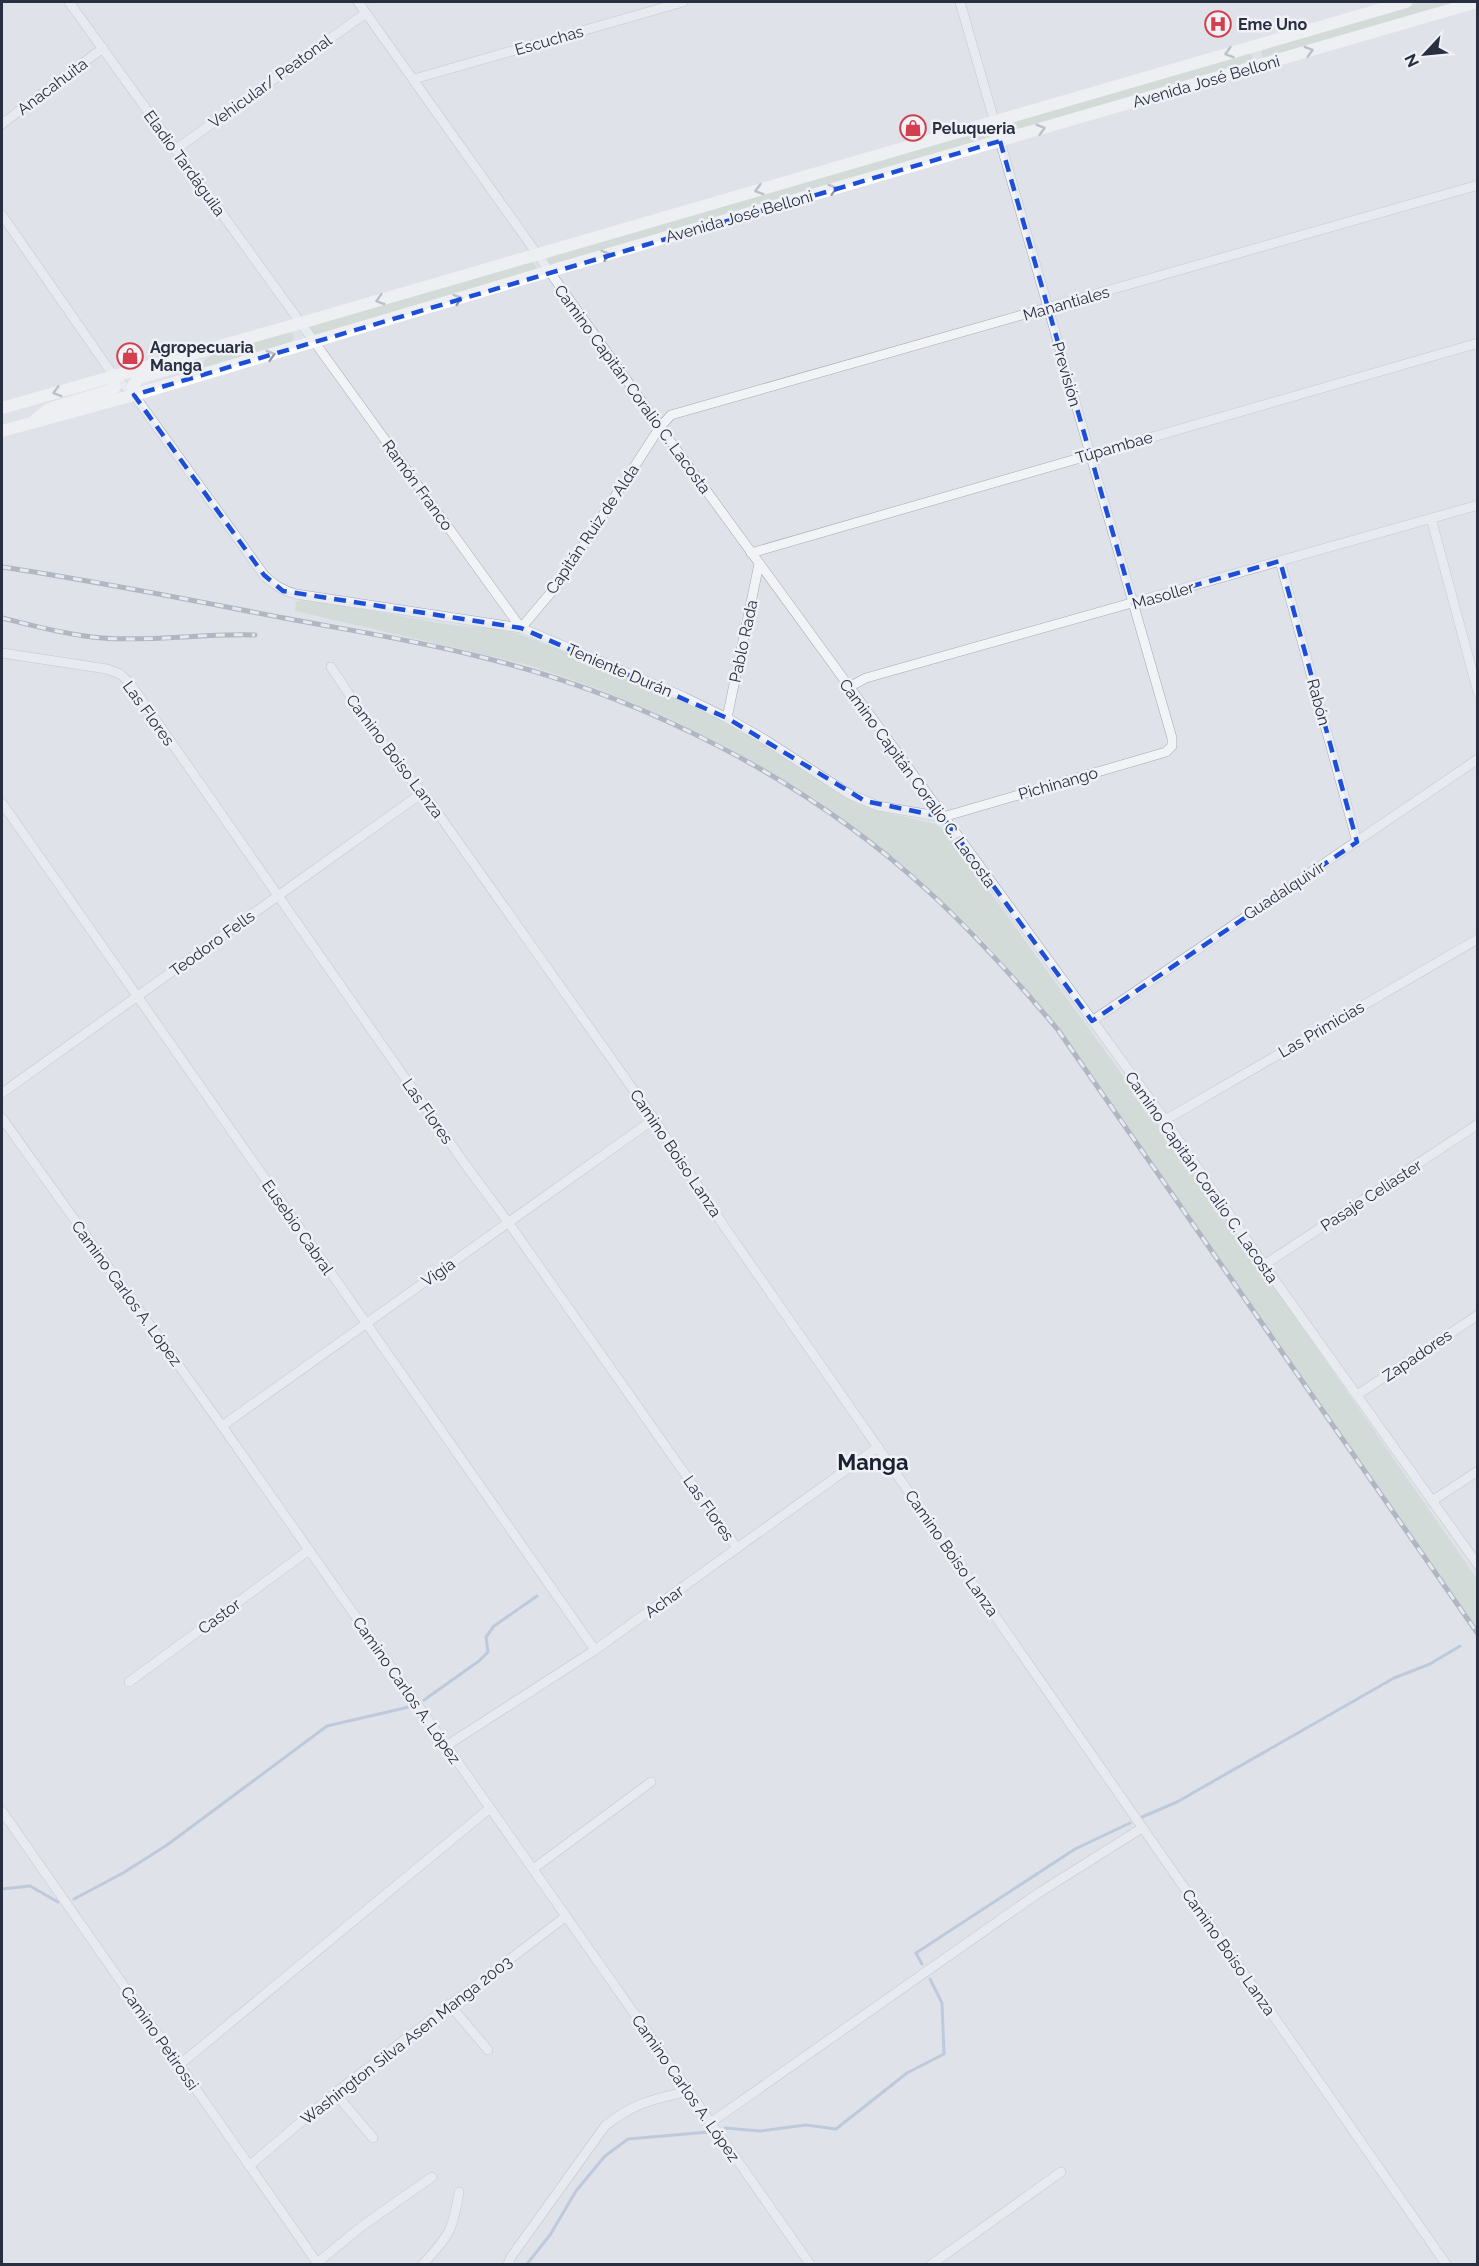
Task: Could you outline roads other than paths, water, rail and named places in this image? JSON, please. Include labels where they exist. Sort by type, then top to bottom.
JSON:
[{"type":"main road","name":"Avenida José Belloni","points":[[2,408],[1406,2]]},
{"type":"main road","name":"Avenida José Belloni","points":[[2,431],[315,343],[550,271],[1477,2]]},
{"type":"main road","points":[[1255,46],[1261,65]]},
{"type":"main road","points":[[134,395],[133,386],[139,378],[176,367],[195,353]]},
{"type":"main road","points":[[33,422],[49,409],[112,390],[115,387],[113,375]]},
{"type":"street","name":"Eladio Tardáguila","points":[[69,2],[315,343]]},
{"type":"street","name":"Camino Capitán Coralio C. Lacosta","points":[[358,2],[660,427],[1165,1120],[1264,1265],[1478,1565]]},
{"type":"street","name":"Escuchas","points":[[414,79],[683,2]]},
{"type":"street","name":"Previsión","points":[[960,2],[1172,738],[1172,746]]},
{"type":"street","name":"Vehicular/ Peatonal","points":[[175,150],[366,13]]},
{"type":"street","name":"Anacahuita","points":[[2,123],[103,48]]},
{"type":"street","name":"Manantiales","points":[[660,427],[671,415],[1478,185]]},
{"type":"street","points":[[2,215],[113,375],[134,395]]},
{"type":"street","name":"Ramón Franco","points":[[315,343],[521,628]]},
{"type":"street","name":"Tupambae","points":[[751,553],[1090,453],[1478,343]]},
{"type":"street","name":"Teniente Durán","points":[[134,395],[264,575],[283,591],[521,628],[684,697],[727,718],[857,798],[879,806],[943,817]]},
{"type":"street","name":"Capitán Ruiz de Alda","points":[[521,628],[559,583],[660,427]]},
{"type":"street","name":"Masoller","points":[[849,687],[866,678],[1478,505]]},
{"type":"street","points":[[1431,518],[1478,693]]},
{"type":"street","name":"Rabón","points":[[1280,561],[1357,842]]},
{"type":"street","name":"Pablo Rada","points":[[727,718],[759,564]]},
{"type":"street","name":"Las Flores","points":[[2,653],[107,669],[120,674],[130,683],[467,1167],[737,1548]]},
{"type":"street","name":"Camino Boiso Lanza","points":[[331,667],[368,723],[422,794],[654,1119],[726,1229],[1446,2265]]},
{"type":"street","name":"Pichinango","points":[[943,817],[1166,752],[1172,746]]},
{"type":"street","name":"Guadalquivir","points":[[1092,1021],[1478,759]]},
{"type":"street","name":"Teodoro Fells","points":[[2,1093],[422,794]]},
{"type":"street","name":"Eusebio Cabral","points":[[2,803],[595,1650]]},
{"type":"street","name":"Las Primicias","points":[[1165,1120],[1478,939]]},
{"type":"street","name":"Camino Carlos A. López","points":[[2,1118],[222,1426],[810,2265]]},
{"type":"street","name":"Vigía","points":[[222,1426],[654,1119]]},
{"type":"street","name":"Pasaje Celiaster","points":[[1264,1265],[1478,1124]]},
{"type":"street","name":"Zapadores","points":[[1357,1395],[1478,1316]]},
{"type":"street","name":"Achar","points":[[446,1746],[595,1650],[878,1447]]},
{"type":"street","points":[[1432,1501],[1478,1471]]},
{"type":"street","name":"Castor","points":[[129,1682],[309,1550]]},
{"type":"street","points":[[533,1869],[651,1782]]},
{"type":"street","points":[[178,2066],[490,1808]]},
{"type":"street","name":"Camino Petirossi","points":[[2,1811],[318,2264]]},
{"type":"street","points":[[710,2123],[1036,1894],[1142,1828]]},
{"type":"street","name":"Washington Silva Asen Manga 2003","points":[[249,2166],[335,2093],[565,1917]]},
{"type":"street","points":[[449,2004],[488,2050]]},
{"type":"street","points":[[508,2265],[511,2257],[605,2126],[625,2110],[646,2101],[688,2091]]},
{"type":"street","points":[[335,2093],[373,2138]]},
{"type":"street","points":[[932,2265],[1061,2172]]},
{"type":"street","points":[[318,2264],[362,2226],[432,2177]]},
{"type":"street","points":[[423,2265],[446,2239],[455,2217],[459,2192]]},
{"type":"waterway","points":[[424,1700],[479,1661],[488,1652],[486,1637],[494,1626],[537,1596]]},
{"type":"waterway","points":[[1142,1817],[1177,1802],[1394,1678],[1430,1664],[1460,1646]]},
{"type":"waterway","points":[[74,1899],[123,1873],[167,1845],[327,1726],[409,1707]]},
{"type":"waterway","points":[[922,1964],[916,1953],[1075,1849],[1130,1823]]},
{"type":"waterway","points":[[2,1889],[30,1886],[58,1902]]},
{"type":"waterway","points":[[725,2128],[760,2131],[806,2125],[836,2129],[907,2073],[944,2054],[942,2003],[930,1979]]},
{"type":"waterway","points":[[527,2264],[550,2235],[576,2191],[605,2156],[628,2139],[709,2132]]},
{"type":"railway","points":[[2,567],[405,640],[477,656],[538,673],[599,693],[659,717],[717,745],[774,777],[828,812],[880,850],[945,907],[995,958],[1058,1030],[1478,1634]]},
{"type":"railway","points":[[2,618],[102,638],[255,635]]},
{"type":"place","name":"Eme Uno","points":[[1218,24]]},
{"type":"place","name":"Peluqueria","points":[[913,128]]},
{"type":"place","name":"Agropecuaria Manga","points":[[130,356]]},
{"type":"district","name":"Manga","points":[[873,1462]]}]
